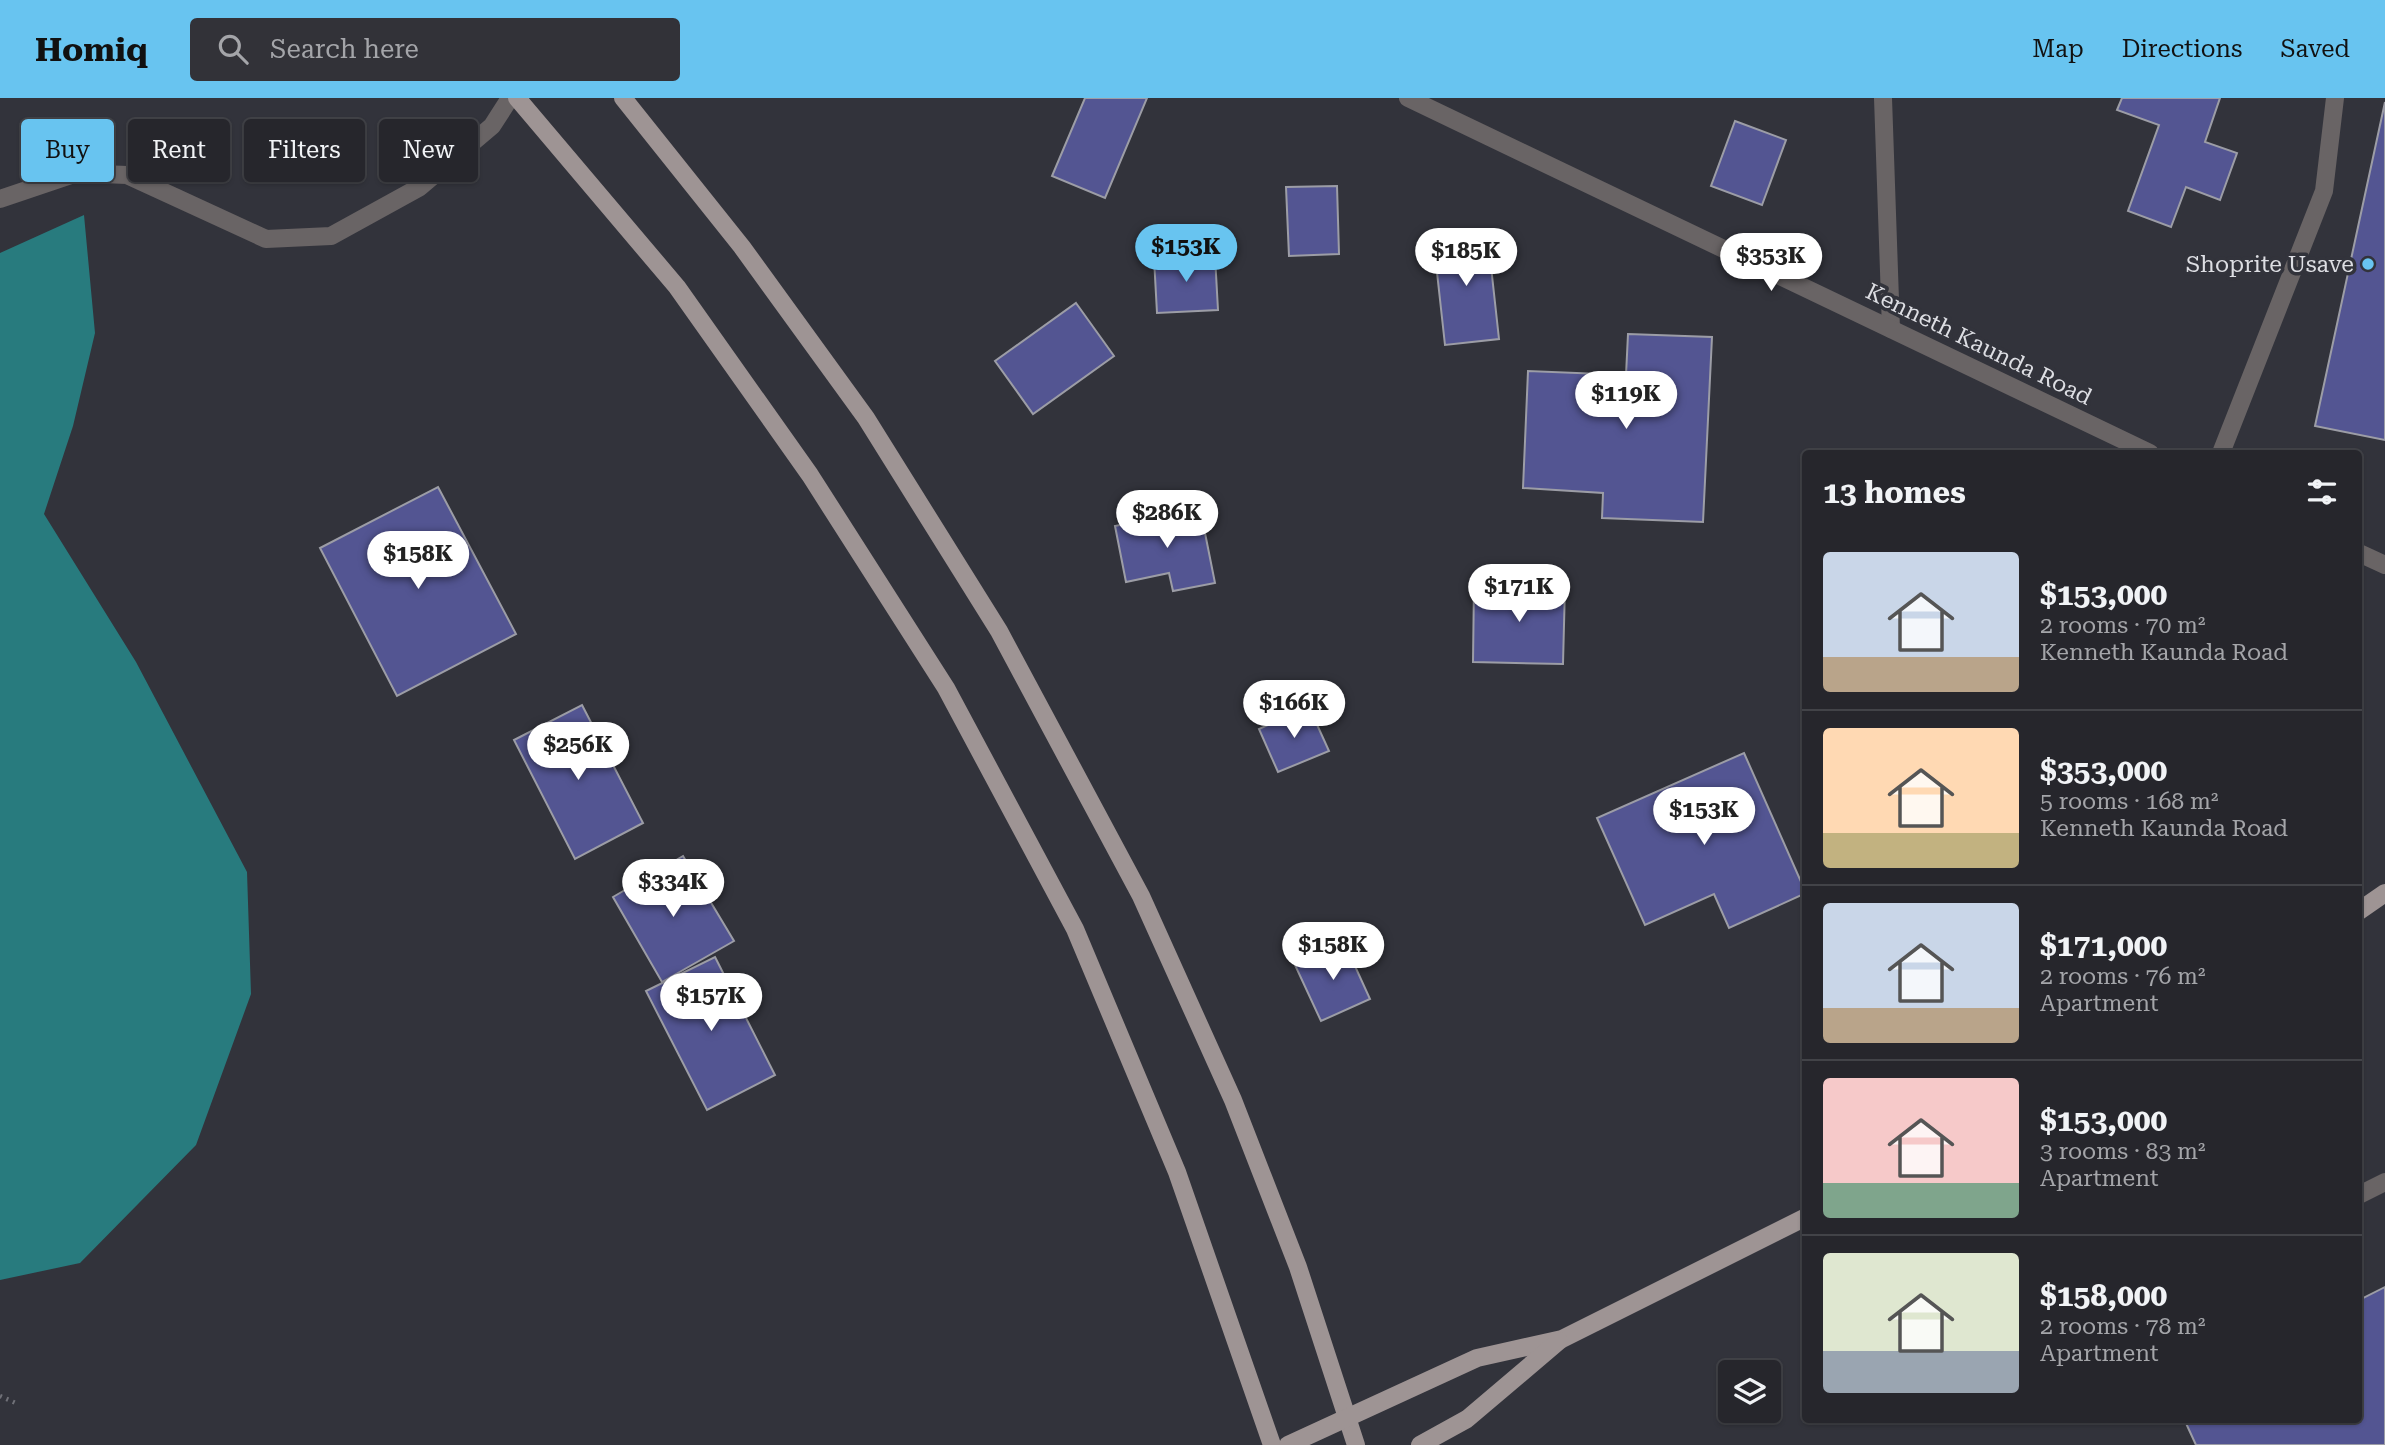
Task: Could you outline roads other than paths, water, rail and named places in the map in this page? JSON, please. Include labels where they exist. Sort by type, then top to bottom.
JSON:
[{"type":"main road","points":[[517,98],[677,287],[810,475],[946,688],[1075,929],[1177,1172],[1272,1445]]},
{"type":"main road","points":[[623,98],[742,247],[866,418],[999,631],[1141,896],[1233,1100],[1298,1267],[1356,1445]]},
{"type":"main road","points":[[2362,909],[2385,893]]},
{"type":"main road","points":[[1287,1445],[1478,1359],[1562,1339],[1802,1219]]},
{"type":"main road","points":[[1420,1445],[1467,1419],[1562,1339]]},
{"type":"street","points":[[0,199],[76,173],[127,175],[266,239],[331,236],[420,187],[492,126],[510,98]]},
{"type":"street","name":"Kenneth Kaunda Road","points":[[1408,98],[2144,450]]},
{"type":"street","points":[[1883,98],[1891,329]]},
{"type":"street","points":[[2222,450],[2324,191],[2335,98]]},
{"type":"street","points":[[2362,554],[2385,565]]},
{"type":"street","points":[[2362,1194],[2385,1182]]},
{"type":"water","points":[[84,215],[95,333],[73,426],[44,514],[136,662],[247,872],[251,994],[196,1145],[80,1263],[0,1280],[0,253]]},
{"type":"place","name":"Shoprite Usave","points":[[2368,264]]}]
